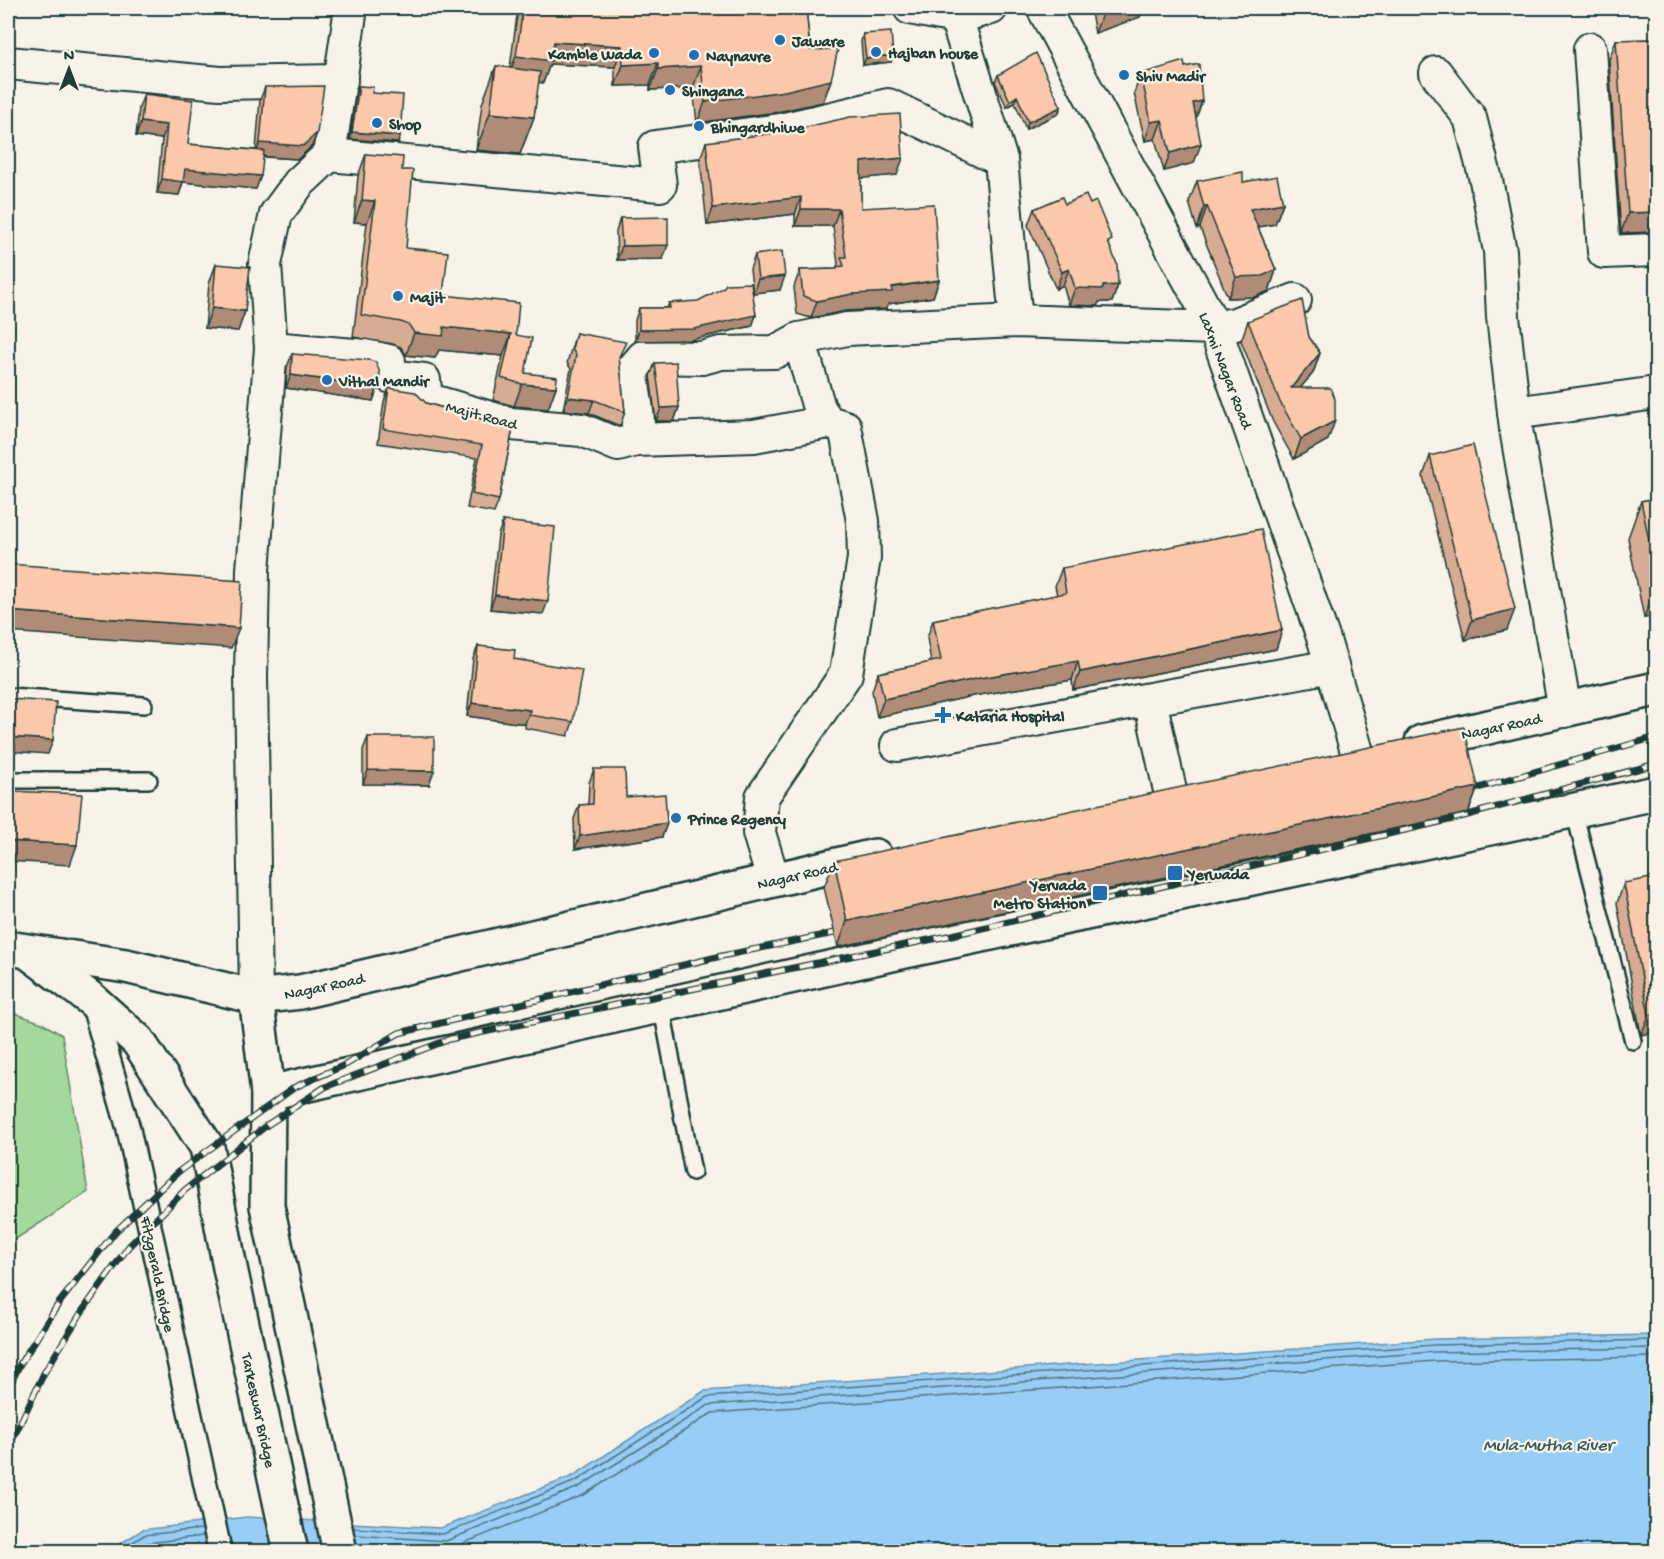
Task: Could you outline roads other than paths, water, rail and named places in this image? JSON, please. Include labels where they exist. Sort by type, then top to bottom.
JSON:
[{"type":"highway","name":"Nagar Road","points":[[1325,762],[1565,711],[1656,689]]},
{"type":"highway","points":[[1136,802],[1205,788]]},
{"type":"highway","points":[[268,1093],[661,1004],[1656,793]]},
{"type":"highway","name":"Nagar Road","points":[[17,950],[126,966],[256,997],[300,992],[902,850]]},
{"type":"highway","points":[[17,950],[91,999]]},
{"type":"highway","points":[[256,997],[268,1093],[267,1206],[340,1551]]},
{"type":"highway","name":"Tarkeswar Bridge","points":[[91,999],[138,1041],[207,1147],[230,1268],[291,1551]]},
{"type":"highway","points":[[220,1215],[267,1206]]},
{"type":"street","points":[[256,997],[251,676],[253,570],[260,457],[271,348],[266,264],[276,214],[299,183],[330,155],[351,8]]},
{"type":"street","points":[[910,8],[956,17],[991,8]]},
{"type":"street","name":"Laxmi Nagar Road","points":[[1043,8],[1215,328],[1332,666],[1358,755]]},
{"type":"street","points":[[956,17],[1001,160],[1016,321]]},
{"type":"street","points":[[1590,49],[1604,252],[1656,250]]},
{"type":"street","points":[[8,63],[220,83],[340,81]]},
{"type":"street","points":[[1436,73],[1470,118],[1486,180],[1500,251],[1503,316],[1514,413],[1565,711]]},
{"type":"street","points":[[330,155],[660,185],[655,147],[780,130],[888,105],[1001,160]]},
{"type":"street","points":[[636,440],[640,425],[632,389],[632,369],[643,357],[702,358],[722,353],[775,352],[799,339],[847,329],[1016,321],[1215,328],[1235,324],[1294,300]]},
{"type":"street","points":[[773,879],[759,833],[762,797],[846,674],[864,558],[862,521],[845,427],[828,422],[819,408],[799,339]]},
{"type":"street","name":"Majit Road","points":[[271,348],[367,356],[389,362],[389,376],[424,380],[426,399],[511,424],[582,430],[618,445],[636,440],[754,436],[828,422]]},
{"type":"street","points":[[1514,413],[1656,393]]},
{"type":"street","points":[[897,745],[1332,666]]},
{"type":"street","points":[[1150,700],[1171,795]]},
{"type":"street","name":"Fitzgerald Bridge","points":[[91,999],[128,1127],[220,1551]]},
{"type":"lane","points":[[8,696],[144,705]]},
{"type":"lane","points":[[8,780],[149,780]]},
{"type":"lane","points":[[1574,811],[1633,1041]]},
{"type":"lane","points":[[661,1004],[693,1172]]},
{"type":"water","name":"Mula-Mutha River","points":[[1656,1335],[1656,1551],[107,1552],[142,1530],[247,1517],[441,1528],[573,1476],[704,1391],[1435,1339]]},
{"type":"railway","points":[[1461,793],[1656,737]]},
{"type":"railway","points":[[8,1449],[44,1373],[81,1313],[129,1246],[185,1190],[267,1125],[325,1087],[450,1039],[948,936],[1453,819],[1656,764]]},
{"type":"railway","points":[[8,1389],[20,1364],[59,1303],[115,1232],[178,1172],[295,1087],[347,1064],[399,1033],[717,957],[849,930]]},
{"type":"place","name":"Jaware","points":[[780,40]]},
{"type":"place","name":"Hajban house","points":[[876,52]]},
{"type":"place","name":"Kamble Wada","points":[[654,53]]},
{"type":"place","name":"Naynavre","points":[[694,55]]},
{"type":"place","name":"Shiv Madir","points":[[1124,75]]},
{"type":"place","name":"Shingana","points":[[670,90]]},
{"type":"place","name":"Shop","points":[[377,123]]},
{"type":"place","name":"Bhingardhiwe","points":[[699,126]]},
{"type":"place","name":"Majit","points":[[398,296]]},
{"type":"place","name":"Vithal Mandir","points":[[327,380]]},
{"type":"place","name":"Kataria Hospital","points":[[943,715]]},
{"type":"place","name":"Prince Regency","points":[[676,818]]},
{"type":"place","name":"Yerwada","points":[[1175,873]]},
{"type":"place","name":"Yervada Metro Station","points":[[1100,893]]}]
